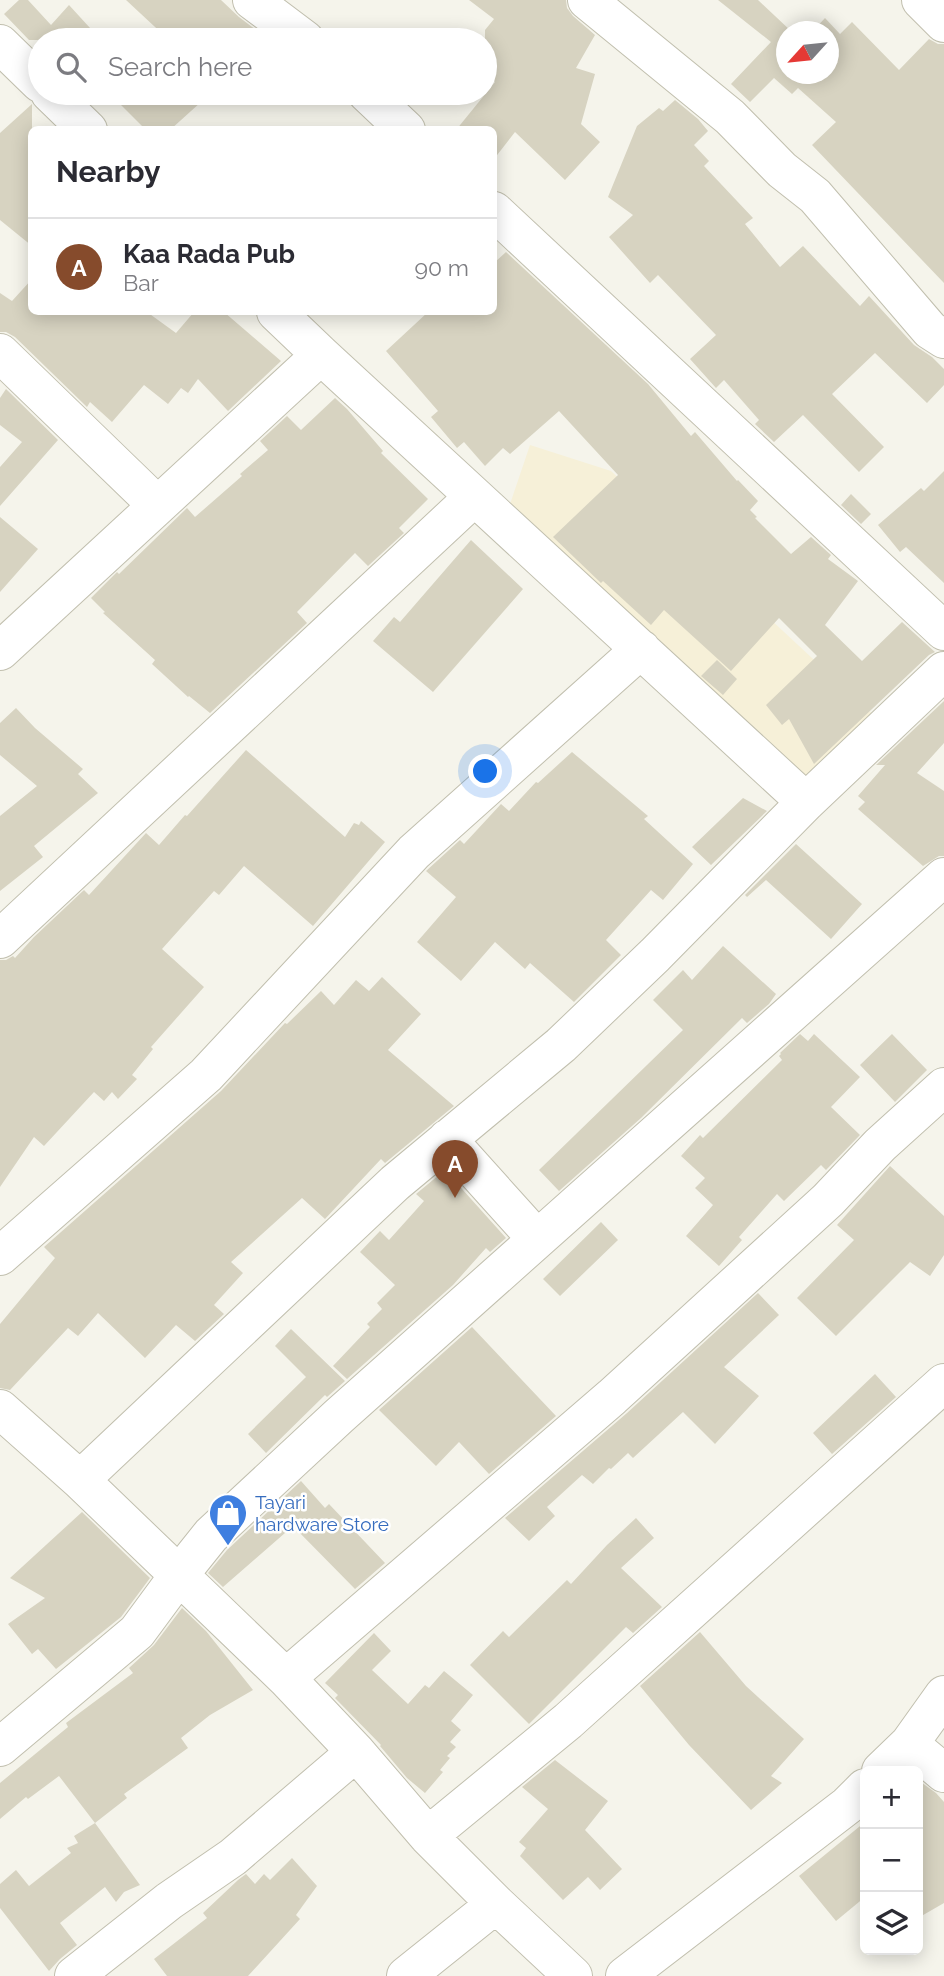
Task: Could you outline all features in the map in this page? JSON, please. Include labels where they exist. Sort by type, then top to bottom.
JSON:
[{"type":"street","points":[[252,0],[289,28]]},
{"type":"street","points":[[587,0],[730,117],[782,170],[815,196],[930,330],[944,339]]},
{"type":"street","points":[[921,0],[944,23]]},
{"type":"street","points":[[0,44],[28,71]]},
{"type":"street","points":[[62,105],[84,126]]},
{"type":"street","points":[[380,105],[402,126]]},
{"type":"street","points":[[497,214],[944,631]]},
{"type":"street","points":[[279,315],[806,802]]},
{"type":"street","points":[[0,353],[157,505]]},
{"type":"street","points":[[0,651],[321,355]]},
{"type":"street","points":[[0,939],[474,497]]},
{"type":"street","points":[[0,1256],[206,1075],[415,852],[641,649]]},
{"type":"street","points":[[80,1480],[395,1183],[561,1045],[655,956],[806,802],[944,671]]},
{"type":"street","points":[[0,1747],[137,1632],[211,1535],[339,1416],[944,877]]},
{"type":"street","points":[[286,1678],[612,1397],[828,1200],[880,1145],[944,1087]]},
{"type":"street","points":[[447,1139],[537,1239]]},
{"type":"street","points":[[428,1836],[568,1721],[944,1383]]},
{"type":"street","points":[[0,1409],[80,1480],[286,1678],[356,1752],[428,1836],[572,1976]]},
{"type":"street","points":[[886,1766],[909,1744],[944,1695]]},
{"type":"street","points":[[909,1744],[944,1773]]},
{"type":"street","points":[[74,1976],[169,1901],[233,1857],[356,1752]]},
{"type":"street","points":[[625,1976],[860,1793]]},
{"type":"street","points":[[406,1976],[496,1904]]},
{"type":"shaded area","points":[[530,445],[611,471],[883,724],[807,793],[507,513]]},
{"type":"building","points":[[19,0],[28,0],[51,25],[69,5],[90,28],[28,28],[28,39],[4,14]]},
{"type":"building","points":[[126,0],[221,0],[253,28],[156,28]]},
{"type":"building","points":[[469,0],[566,0],[567,8],[573,16],[595,35],[576,68],[595,74],[581,124],[600,142],[565,180],[515,132],[497,155],[497,126],[459,126],[476,105],[497,105],[497,28],[487,28],[494,19]]},
{"type":"building","points":[[718,0],[758,0],[780,21],[776,21],[776,80],[774,78],[750,102],[731,84],[771,42]]},
{"type":"building","points":[[852,22],[899,70],[929,39],[944,44],[944,283],[812,145],[836,122],[798,88],[792,94],[781,84],[839,84],[839,33]]},
{"type":"building","points":[[675,100],[708,131],[694,145],[709,161],[704,166],[753,218],[745,224],[780,267],[803,246],[860,306],[869,296],[914,345],[944,369],[944,385],[927,403],[875,353],[832,394],[884,447],[859,472],[803,415],[774,442],[755,424],[759,420],[724,380],[716,388],[690,359],[716,335],[658,275],[650,283],[609,237],[633,215],[608,197],[637,126],[659,108],[663,111]]},
{"type":"building","points":[[32,105],[32,126],[28,126],[28,243],[0,220],[0,133]]},
{"type":"building","points":[[121,105],[198,105],[174,126],[142,126]]},
{"type":"building","points":[[506,252],[648,384],[691,436],[695,432],[758,501],[750,510],[791,554],[811,537],[831,555],[828,559],[858,581],[825,625],[862,661],[902,622],[935,652],[814,764],[789,719],[782,725],[766,705],[817,656],[779,618],[731,671],[664,610],[651,625],[603,581],[601,583],[553,537],[618,475],[559,411],[510,454],[503,448],[485,466],[464,442],[457,448],[431,417],[438,411],[386,351],[425,315],[497,315],[497,260]]},
{"type":"building","points":[[28,283],[28,315],[151,315],[176,333],[191,315],[227,315],[281,361],[228,411],[198,379],[188,393],[181,388],[168,404],[144,385],[112,422],[90,402],[87,407],[15,337],[0,332],[0,293],[12,301]]},
{"type":"building","points":[[6,389],[58,440],[0,506],[0,467],[22,442],[0,425],[0,398]]},
{"type":"building","points":[[335,398],[383,451],[381,453],[428,499],[399,528],[404,533],[368,566],[355,553],[297,612],[307,623],[210,713],[152,664],[155,660],[103,613],[105,612],[91,598],[187,508],[195,517],[242,476],[240,474],[268,450],[260,441],[287,416],[301,430]]},
{"type":"building","points":[[944,471],[944,583],[906,547],[900,552],[878,525],[921,488],[924,491]]},
{"type":"building","points":[[851,494],[871,514],[861,524],[841,505]]},
{"type":"building","points":[[0,517],[38,549],[0,592]]},
{"type":"building","points":[[471,540],[523,589],[433,692],[373,641],[394,617],[400,622]]},
{"type":"building","points":[[717,660],[737,679],[723,695],[701,676]]},
{"type":"building","points":[[944,701],[944,743],[917,773],[944,791],[944,856],[939,856],[923,866],[858,809],[865,802],[858,796],[885,765],[876,765]]},
{"type":"building","points":[[16,708],[83,769],[78,774],[98,793],[34,846],[43,857],[0,891],[0,816],[37,786],[0,755],[0,723]]},
{"type":"building","points":[[246,750],[345,837],[354,823],[359,825],[361,821],[385,842],[313,926],[244,866],[219,895],[214,891],[162,949],[204,987],[151,1047],[153,1049],[132,1075],[137,1079],[118,1099],[112,1092],[104,1101],[94,1092],[44,1146],[34,1137],[0,1187],[0,960],[13,956],[15,958],[84,890],[89,895],[146,833],[159,845]]},
{"type":"building","points":[[572,752],[648,816],[644,819],[693,864],[663,900],[651,890],[606,940],[621,955],[574,1002],[530,963],[525,969],[495,942],[461,981],[417,942],[456,897],[426,871],[460,840],[464,844],[501,804],[509,811],[536,782]]},
{"type":"building","points":[[743,798],[767,811],[711,865],[692,847]]},
{"type":"building","points":[[796,844],[862,904],[831,939],[766,880],[747,897],[745,895]]},
{"type":"building","points":[[723,946],[776,994],[769,1004],[747,1023],[742,1018],[641,1118],[559,1191],[539,1170],[683,1030],[653,1000],[683,970],[692,980]]},
{"type":"building","points":[[382,977],[421,1014],[388,1050],[454,1106],[385,1163],[381,1159],[325,1219],[302,1198],[231,1262],[243,1273],[214,1305],[224,1314],[195,1341],[176,1325],[145,1358],[98,1313],[78,1336],[68,1328],[10,1390],[0,1388],[0,1324],[55,1258],[44,1247],[221,1091],[285,1023],[321,991],[334,1005],[356,980],[369,991]]},
{"type":"building","points":[[800,1034],[808,1041],[814,1034],[860,1077],[831,1107],[860,1135],[826,1170],[821,1165],[784,1201],[777,1194],[739,1237],[742,1240],[719,1266],[686,1236],[713,1205],[695,1188],[705,1178],[681,1156],[700,1135],[703,1138],[782,1060],[780,1053]]},
{"type":"building","points":[[892,1034],[927,1070],[895,1102],[860,1065]]},
{"type":"building","points":[[890,1166],[944,1216],[944,1255],[930,1276],[910,1262],[836,1336],[797,1298],[854,1240],[837,1225]]},
{"type":"building","points":[[445,1170],[506,1238],[490,1252],[486,1248],[453,1285],[347,1379],[333,1366],[370,1327],[367,1324],[382,1309],[377,1303],[395,1285],[360,1252],[380,1231],[389,1240],[424,1201],[416,1194]]},
{"type":"building","points":[[601,1222],[618,1240],[560,1296],[543,1279]]},
{"type":"building","points":[[758,1293],[779,1315],[724,1367],[759,1396],[715,1444],[683,1412],[633,1458],[628,1453],[593,1484],[582,1475],[547,1507],[555,1516],[529,1541],[505,1518],[627,1413]]},
{"type":"building","points":[[472,1327],[556,1416],[489,1474],[459,1442],[436,1466],[379,1410]]},
{"type":"building","points":[[291,1329],[345,1381],[327,1397],[325,1395],[266,1453],[248,1434],[306,1377],[275,1346]]},
{"type":"building","points":[[875,1374],[896,1397],[832,1454],[813,1433]]},
{"type":"building","points":[[301,1481],[325,1508],[329,1504],[385,1563],[355,1589],[293,1526],[223,1587],[208,1573],[227,1550]]},
{"type":"building","points":[[82,1512],[150,1578],[121,1617],[56,1669],[38,1649],[32,1654],[8,1624],[45,1598],[10,1578]]},
{"type":"building","points":[[636,1518],[654,1538],[621,1568],[662,1607],[633,1633],[626,1627],[529,1724],[470,1665],[503,1631],[509,1637],[567,1580],[571,1584]]},
{"type":"building","points":[[182,1608],[206,1631],[253,1690],[210,1715],[181,1738],[188,1748],[124,1794],[127,1798],[95,1823],[59,1776],[28,1799],[26,1797],[0,1819],[0,1783],[68,1727],[66,1723],[133,1673],[129,1668],[154,1645]]},
{"type":"building","points":[[700,1632],[746,1686],[804,1739],[771,1776],[782,1783],[751,1810],[689,1745],[640,1686]]},
{"type":"building","points":[[374,1633],[391,1651],[372,1670],[408,1704],[425,1685],[429,1688],[444,1671],[473,1695],[451,1721],[461,1730],[450,1742],[456,1747],[447,1756],[450,1758],[440,1770],[443,1772],[425,1793],[407,1778],[381,1745],[335,1698],[338,1695],[325,1683]]},
{"type":"building","points":[[555,1760],[608,1801],[585,1830],[622,1869],[600,1890],[588,1877],[563,1900],[520,1856],[526,1848],[519,1842],[548,1809],[522,1787]]},
{"type":"building","points":[[923,1784],[944,1802],[944,1903],[923,1915]]},
{"type":"building","points":[[95,1823],[140,1885],[124,1892],[116,1902],[105,1887],[60,1923],[77,1945],[49,1971],[0,1908],[0,1884],[16,1870],[29,1886],[71,1853],[67,1848],[78,1843],[74,1836]]},
{"type":"building","points":[[860,1826],[860,1901],[836,1921],[799,1876]]},
{"type":"building","points":[[292,1858],[317,1886],[296,1915],[300,1919],[248,1976],[167,1976],[154,1959],[207,1918],[203,1913],[246,1874],[255,1884],[264,1874],[270,1880]]},
{"type":"place","name":"Kaa Rada Pub","points":[[455,1198]]},
{"type":"place","name":"Tayari hardware Store","points":[[228,1547]]}]
